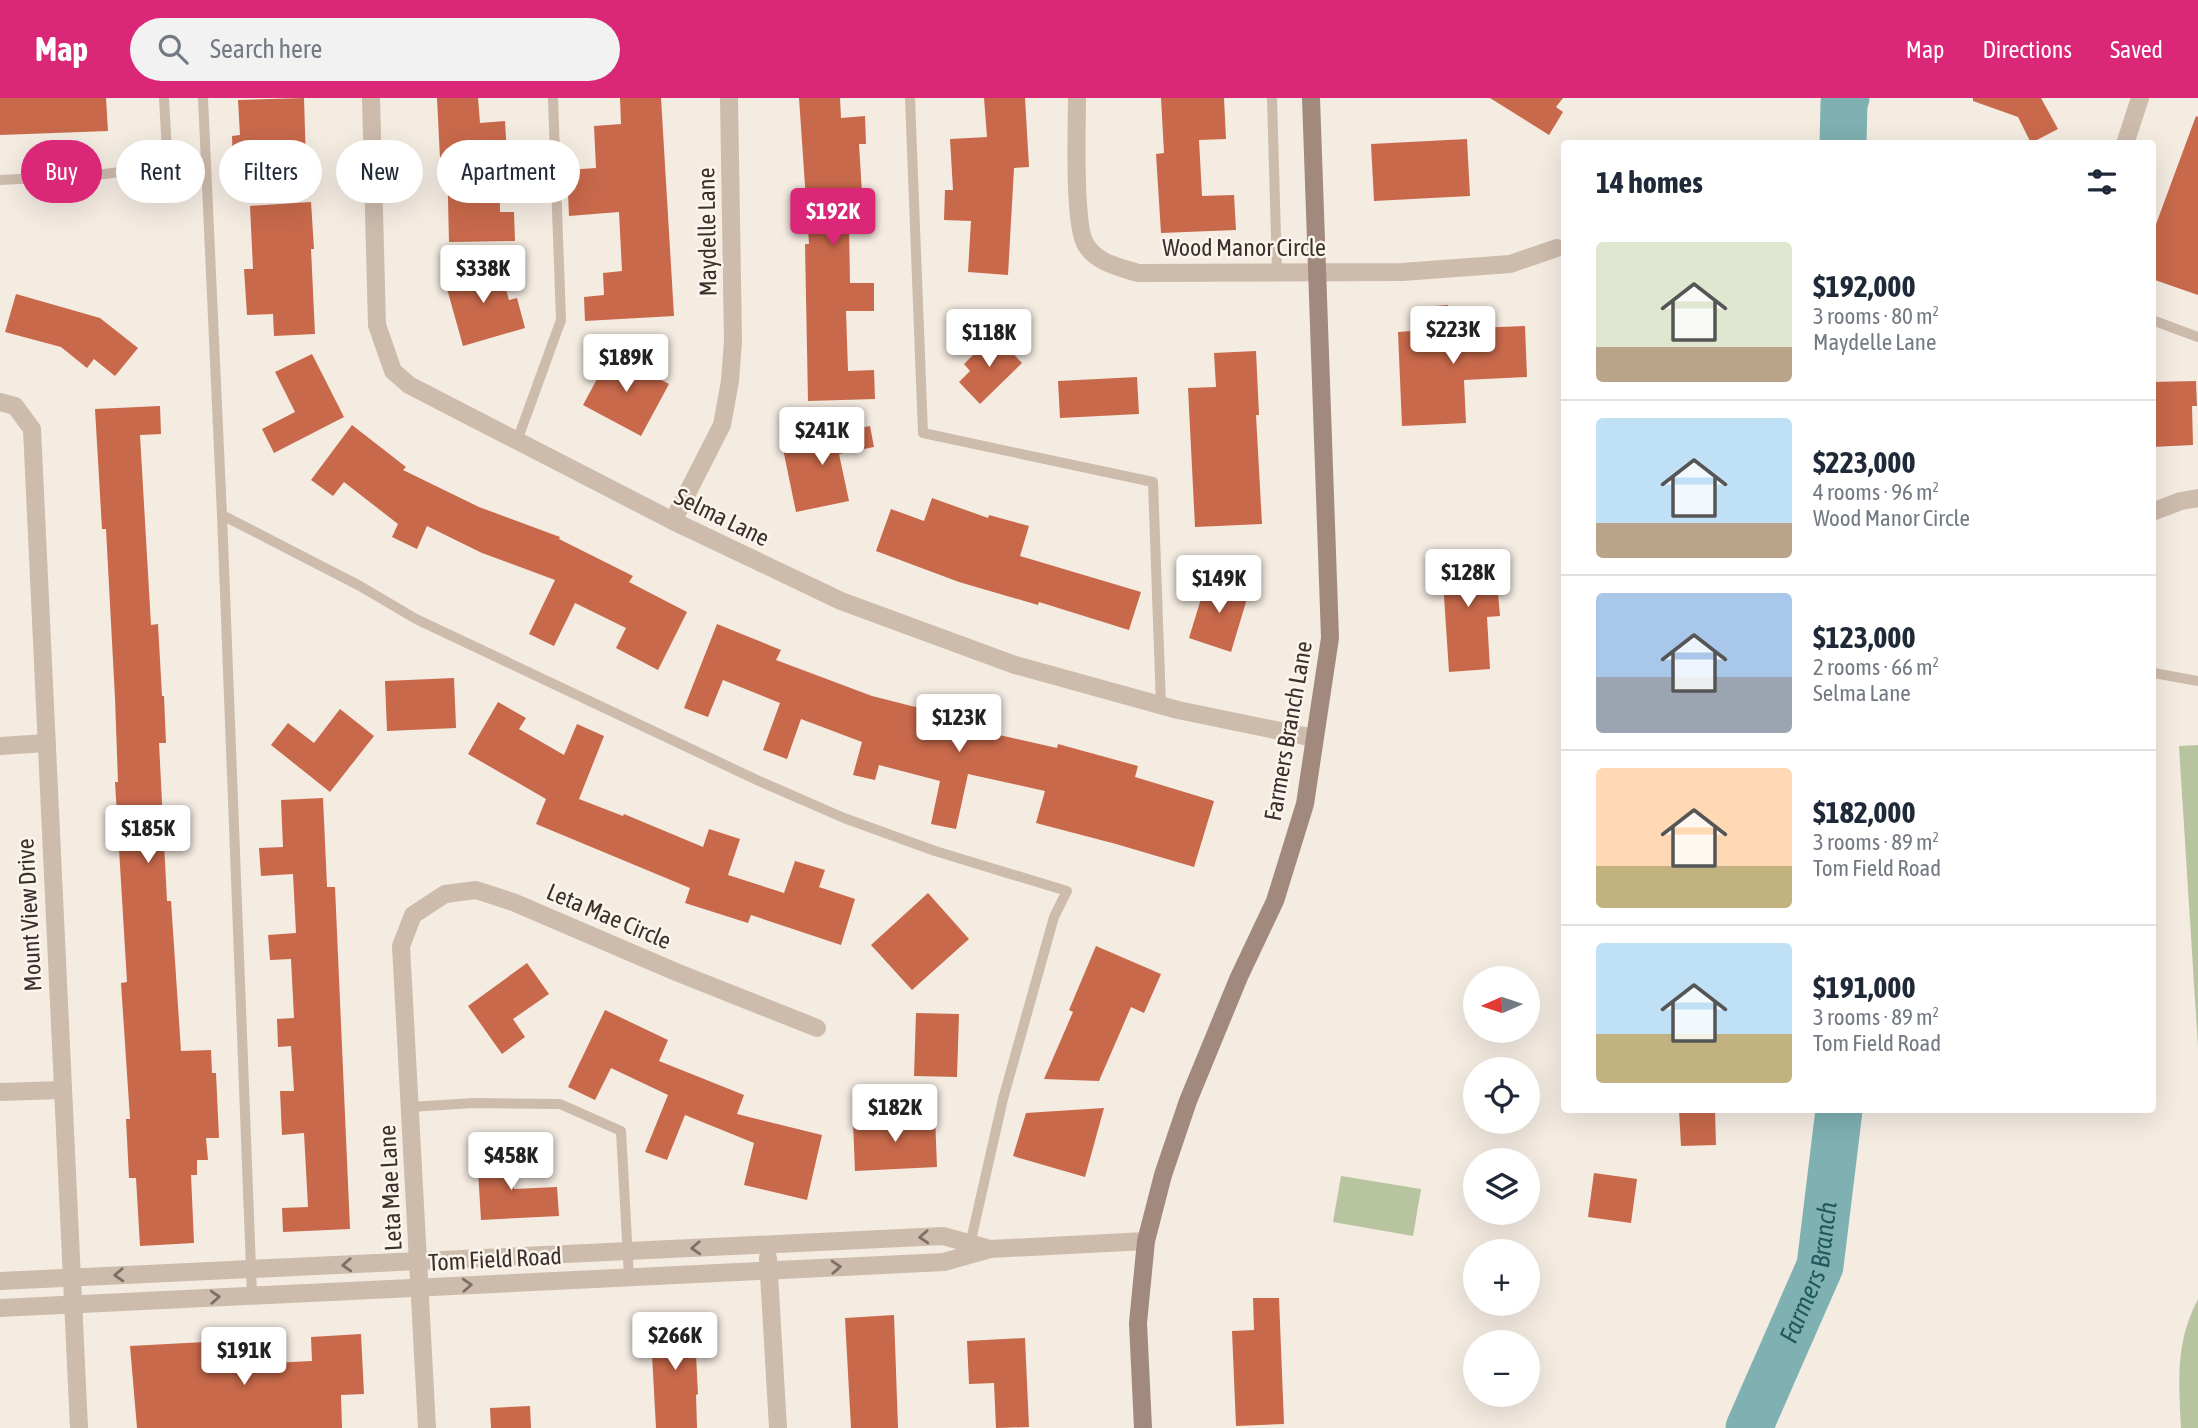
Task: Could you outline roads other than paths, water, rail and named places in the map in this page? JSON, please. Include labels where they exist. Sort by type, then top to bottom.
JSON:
[{"type":"street","name":"Selma Lane","points":[[371,98],[377,325],[393,371],[409,385],[673,521],[841,601],[1015,665],[1161,705],[1314,738]]},
{"type":"street","name":"Maydelle Lane","points":[[673,521],[722,425],[730,381],[733,341],[729,98]]},
{"type":"street","name":"Wood Manor Circle","points":[[1077,98],[1079,225],[1086,246],[1105,263],[1138,272],[1402,271],[1510,264],[1557,248]]},
{"type":"street","name":"Farmers Branch Lane","points":[[1143,1428],[1138,1323],[1146,1241],[1163,1175],[1188,1101],[1239,977],[1275,901],[1305,804],[1330,638],[1311,98]]},
{"type":"street","points":[[2126,140],[2140,98]]},
{"type":"street","name":"Mount View Drive","points":[[7,404],[32,429],[79,1428]]},
{"type":"street","points":[[2156,510],[2198,498]]},
{"type":"street","points":[[0,746],[46,743]]},
{"type":"street","name":"Leta Mae Circle","points":[[401,946],[413,915],[445,894],[476,890],[513,902],[676,972],[817,1028]]},
{"type":"street","name":"Leta Mae Lane","points":[[401,946],[427,1428]]},
{"type":"street","points":[[0,1092],[62,1090]]},
{"type":"street","name":"Tom Field Road","points":[[0,1281],[943,1236],[969,1249],[1146,1241]]},
{"type":"street","points":[[767,1244],[778,1428]]},
{"type":"street","name":"Tom Field Road","points":[[0,1308],[944,1262],[969,1249]]},
{"type":"lane","points":[[0,180],[96,175],[136,170],[152,164],[167,153],[164,98]]},
{"type":"lane","points":[[202,98],[222,515],[252,1295]]},
{"type":"lane","points":[[517,440],[561,320],[553,98]]},
{"type":"lane","points":[[910,98],[923,433],[1153,482],[1161,705]]},
{"type":"lane","points":[[1272,98],[1278,272]]},
{"type":"lane","points":[[2156,321],[2198,337]]},
{"type":"lane","points":[[222,515],[360,586],[416,619],[759,781],[844,818],[935,851],[1068,891],[1054,917],[1003,1099],[969,1249]]},
{"type":"lane","points":[[2156,673],[2198,681]]},
{"type":"lane","points":[[410,1107],[474,1103],[560,1104],[621,1131],[629,1277]]},
{"type":"waterway","name":"Farmers Branch","points":[[1843,140],[1846,98]]},
{"type":"waterway","name":"Farmers Branch","points":[[1749,1428],[1820,1266],[1839,1113]]}]
